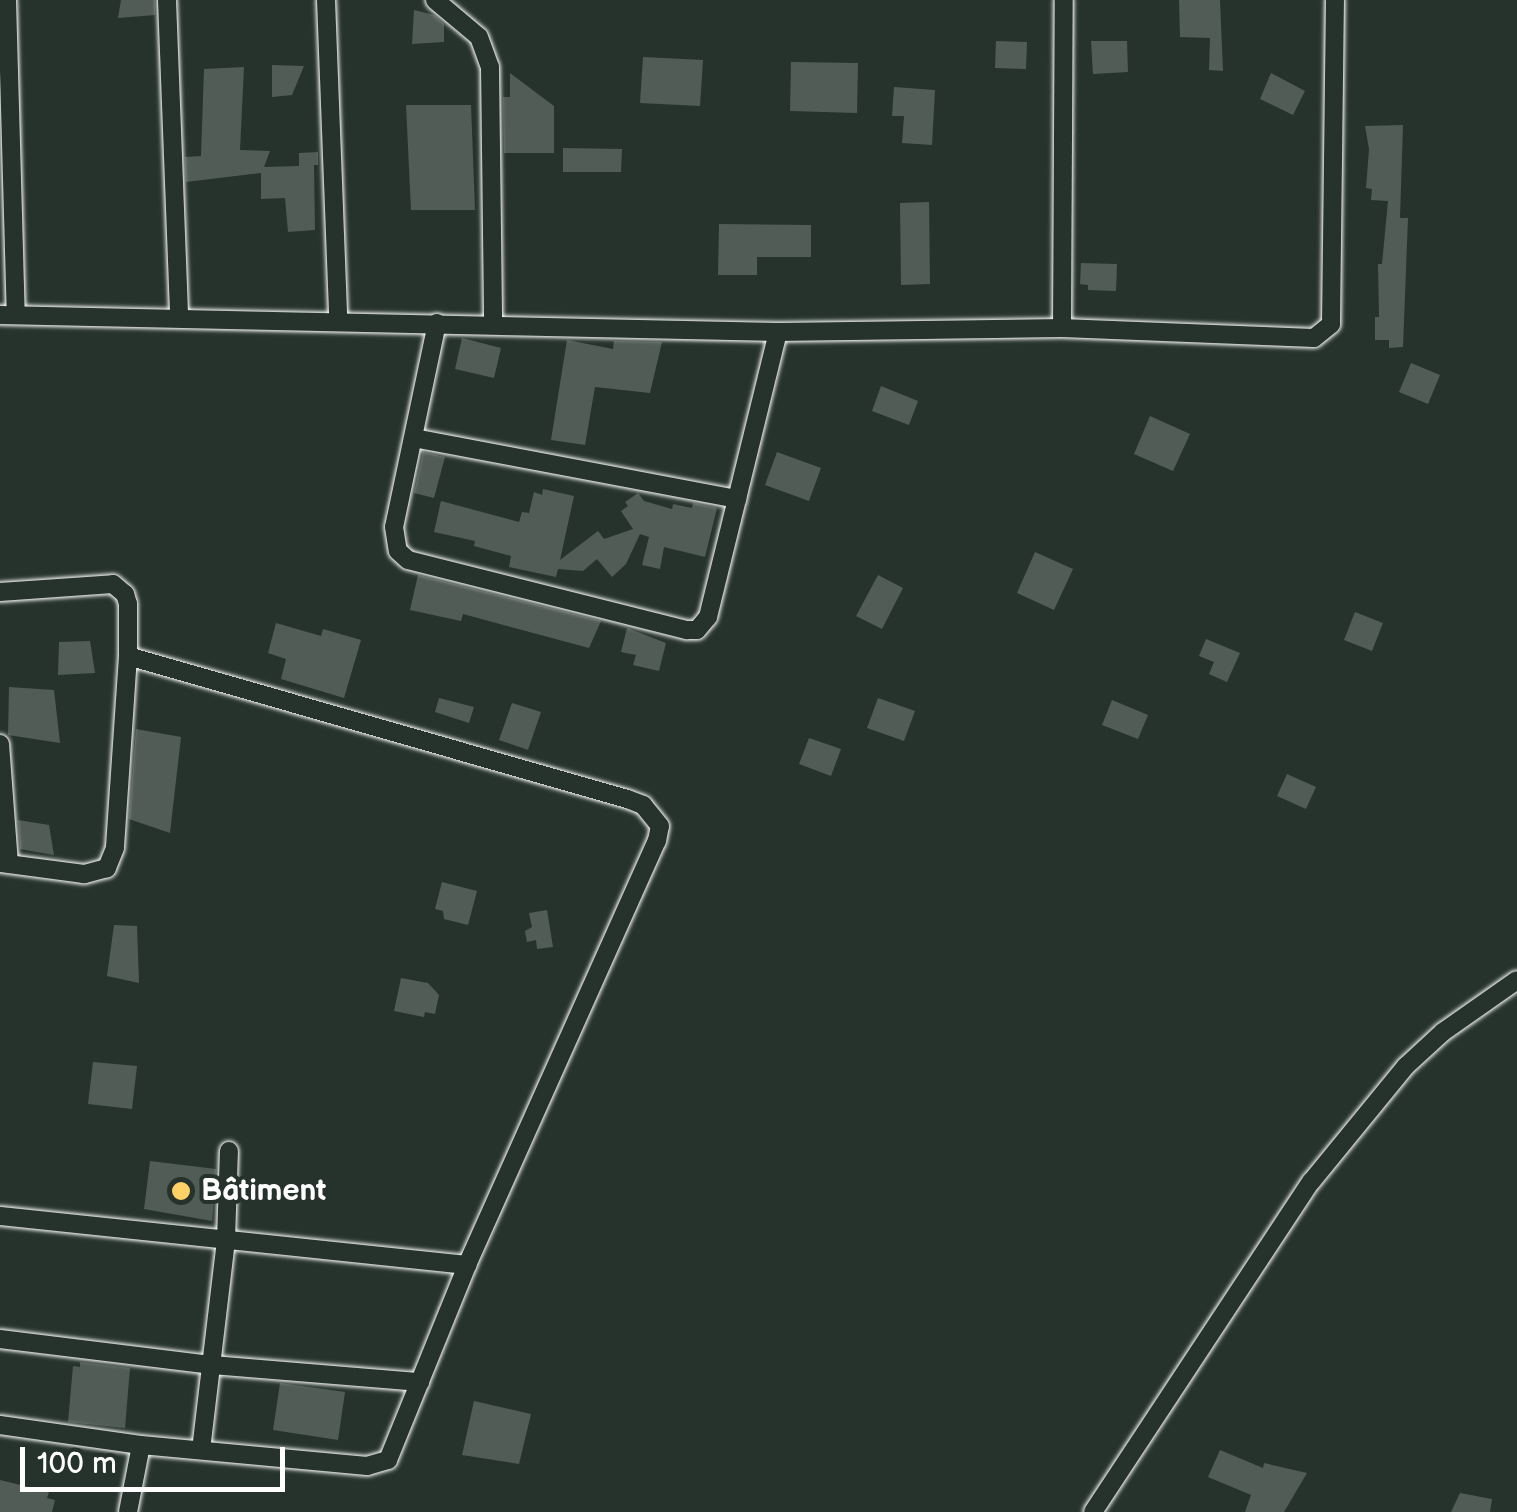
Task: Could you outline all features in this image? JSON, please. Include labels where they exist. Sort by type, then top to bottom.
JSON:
[{"type":"street","points":[[7,0],[8,315],[338,319],[778,332],[1062,328],[1290,340],[1325,332],[1331,324],[1335,0]]},
{"type":"street","points":[[167,0],[179,316]]},
{"type":"street","points":[[326,0],[338,319]]},
{"type":"street","points":[[435,0],[479,37],[490,67],[492,325]]},
{"type":"street","points":[[1062,328],[1064,0]]},
{"type":"street","points":[[437,323],[393,538],[408,560],[687,630],[696,630],[708,617],[778,332]]},
{"type":"street","points":[[414,438],[738,500]]},
{"type":"street","points":[[0,592],[113,584],[126,594],[128,656],[115,848],[107,868],[84,874],[4,864],[0,744]]},
{"type":"street","points":[[0,1425],[141,1445],[380,1464],[388,1460],[466,1266],[657,841],[660,826],[655,814],[627,799],[128,656]]},
{"type":"street","points":[[1093,1512],[1323,1168],[1406,1066],[1444,1032],[1517,980]]},
{"type":"street","points":[[201,1450],[226,1240],[230,1151]]},
{"type":"street","points":[[0,1216],[466,1266]]},
{"type":"street","points":[[0,1339],[212,1365],[420,1382]]},
{"type":"street","points":[[128,1512],[141,1445]]},
{"type":"building","points":[[121,0],[155,0],[155,15],[118,18]]},
{"type":"building","points":[[1179,0],[1220,0],[1223,71],[1209,70],[1210,38],[1180,37]]},
{"type":"building","points":[[414,10],[434,15],[444,24],[444,42],[412,44]]},
{"type":"building","points":[[996,41],[1027,42],[1026,69],[995,68]]},
{"type":"building","points":[[1091,41],[1127,41],[1128,72],[1093,74]]},
{"type":"building","points":[[643,57],[703,60],[700,106],[640,103]]},
{"type":"building","points":[[791,62],[858,63],[857,113],[790,111]]},
{"type":"building","points":[[272,65],[304,66],[292,95],[272,97]]},
{"type":"building","points":[[244,67],[240,150],[270,151],[264,167],[299,166],[299,153],[318,152],[318,165],[314,165],[315,230],[288,232],[285,198],[261,199],[261,173],[186,182],[185,157],[201,156],[204,69]]},
{"type":"building","points":[[510,73],[554,106],[554,153],[504,153],[503,97],[510,97]]},
{"type":"building","points":[[1271,73],[1305,91],[1293,115],[1260,99]]},
{"type":"building","points":[[894,87],[935,90],[932,145],[902,143],[904,116],[892,116]]},
{"type":"building","points":[[406,105],[471,105],[475,210],[411,210]]},
{"type":"building","points":[[1403,125],[1400,218],[1408,218],[1403,347],[1389,348],[1389,340],[1375,340],[1375,317],[1379,317],[1378,264],[1382,264],[1388,201],[1371,200],[1372,189],[1366,188],[1369,149],[1365,126]]},
{"type":"building","points":[[563,148],[622,149],[621,172],[563,172]]},
{"type":"building","points":[[929,202],[930,284],[901,285],[900,203]]},
{"type":"building","points":[[719,224],[811,225],[811,257],[757,257],[757,275],[718,275]]},
{"type":"building","points":[[1081,263],[1117,264],[1116,291],[1088,290],[1088,285],[1080,284]]},
{"type":"building","points":[[462,338],[501,348],[494,378],[455,369]]},
{"type":"building","points":[[567,340],[613,349],[614,341],[662,342],[650,393],[595,387],[585,445],[551,440]]},
{"type":"building","points":[[1411,363],[1440,375],[1428,404],[1399,392]]},
{"type":"building","points":[[881,386],[918,401],[909,425],[872,411]]},
{"type":"building","points":[[1150,416],[1190,434],[1173,471],[1134,454]]},
{"type":"building","points":[[423,452],[445,457],[434,498],[414,493]]},
{"type":"building","points":[[777,452],[821,468],[809,501],[765,485]]},
{"type":"building","points":[[543,489],[574,496],[560,560],[598,531],[604,539],[633,529],[621,511],[628,506],[625,502],[638,493],[644,501],[672,509],[673,504],[692,508],[693,503],[717,508],[705,557],[664,547],[660,569],[642,565],[649,537],[640,534],[626,564],[612,577],[597,559],[583,571],[558,569],[556,577],[509,567],[511,556],[474,546],[475,541],[434,532],[441,501],[519,522],[522,512],[529,513],[534,492],[542,495]]},
{"type":"building","points":[[1035,552],[1073,569],[1054,610],[1017,593]]},
{"type":"building","points":[[418,575],[601,621],[589,648],[463,614],[461,621],[410,610]]},
{"type":"building","points":[[878,575],[903,588],[882,629],[856,616]]},
{"type":"building","points":[[1355,612],[1383,623],[1372,651],[1344,640]]},
{"type":"building","points":[[276,623],[321,636],[323,629],[361,640],[344,698],[281,679],[286,659],[268,653]]},
{"type":"building","points":[[627,628],[666,643],[659,671],[633,665],[636,655],[621,652]]},
{"type":"building","points":[[1206,639],[1240,653],[1227,682],[1209,674],[1214,662],[1199,656]]},
{"type":"building","points":[[90,641],[95,673],[58,675],[59,642]]},
{"type":"building","points":[[9,687],[54,690],[60,743],[8,735]]},
{"type":"building","points":[[439,698],[474,707],[469,723],[435,712]]},
{"type":"building","points":[[878,698],[915,711],[904,741],[867,728]]},
{"type":"building","points":[[1112,700],[1148,715],[1138,739],[1102,725]]},
{"type":"building","points":[[512,703],[541,712],[528,750],[499,740]]},
{"type":"building","points":[[136,729],[181,737],[170,833],[129,819]]},
{"type":"building","points":[[809,738],[841,749],[831,776],[799,764]]},
{"type":"building","points":[[1287,774],[1316,787],[1306,809],[1277,796]]},
{"type":"building","points":[[18,820],[49,825],[54,855],[20,849]]},
{"type":"building","points":[[442,882],[477,891],[468,925],[444,919],[443,911],[435,909]]},
{"type":"building","points":[[547,910],[553,947],[537,949],[536,940],[527,942],[525,931],[532,927],[529,913]]},
{"type":"building","points":[[114,925],[137,926],[139,983],[107,976]]},
{"type":"building","points":[[401,978],[428,983],[439,995],[435,1014],[425,1012],[424,1017],[394,1011]]},
{"type":"building","points":[[93,1062],[137,1066],[132,1109],[88,1104]]},
{"type":"building","name":"Bâtiment","points":[[150,1161],[216,1169],[212,1221],[144,1209]]},
{"type":"building","points":[[80,1362],[130,1368],[125,1428],[68,1422],[73,1366],[80,1367]]},
{"type":"building","points":[[280,1383],[345,1392],[338,1440],[273,1430]]},
{"type":"building","points":[[474,1401],[531,1414],[519,1464],[462,1455]]},
{"type":"building","points":[[1220,1450],[1263,1468],[1264,1463],[1307,1473],[1284,1512],[1245,1512],[1251,1495],[1208,1477]]},
{"type":"building","points":[[0,1480],[49,1492],[47,1498],[55,1500],[52,1512],[0,1512]]},
{"type":"building","points":[[1460,1493],[1492,1499],[1490,1512],[1451,1512]]},
{"type":"place","name":"Bâtiment","points":[[181,1191]]}]
